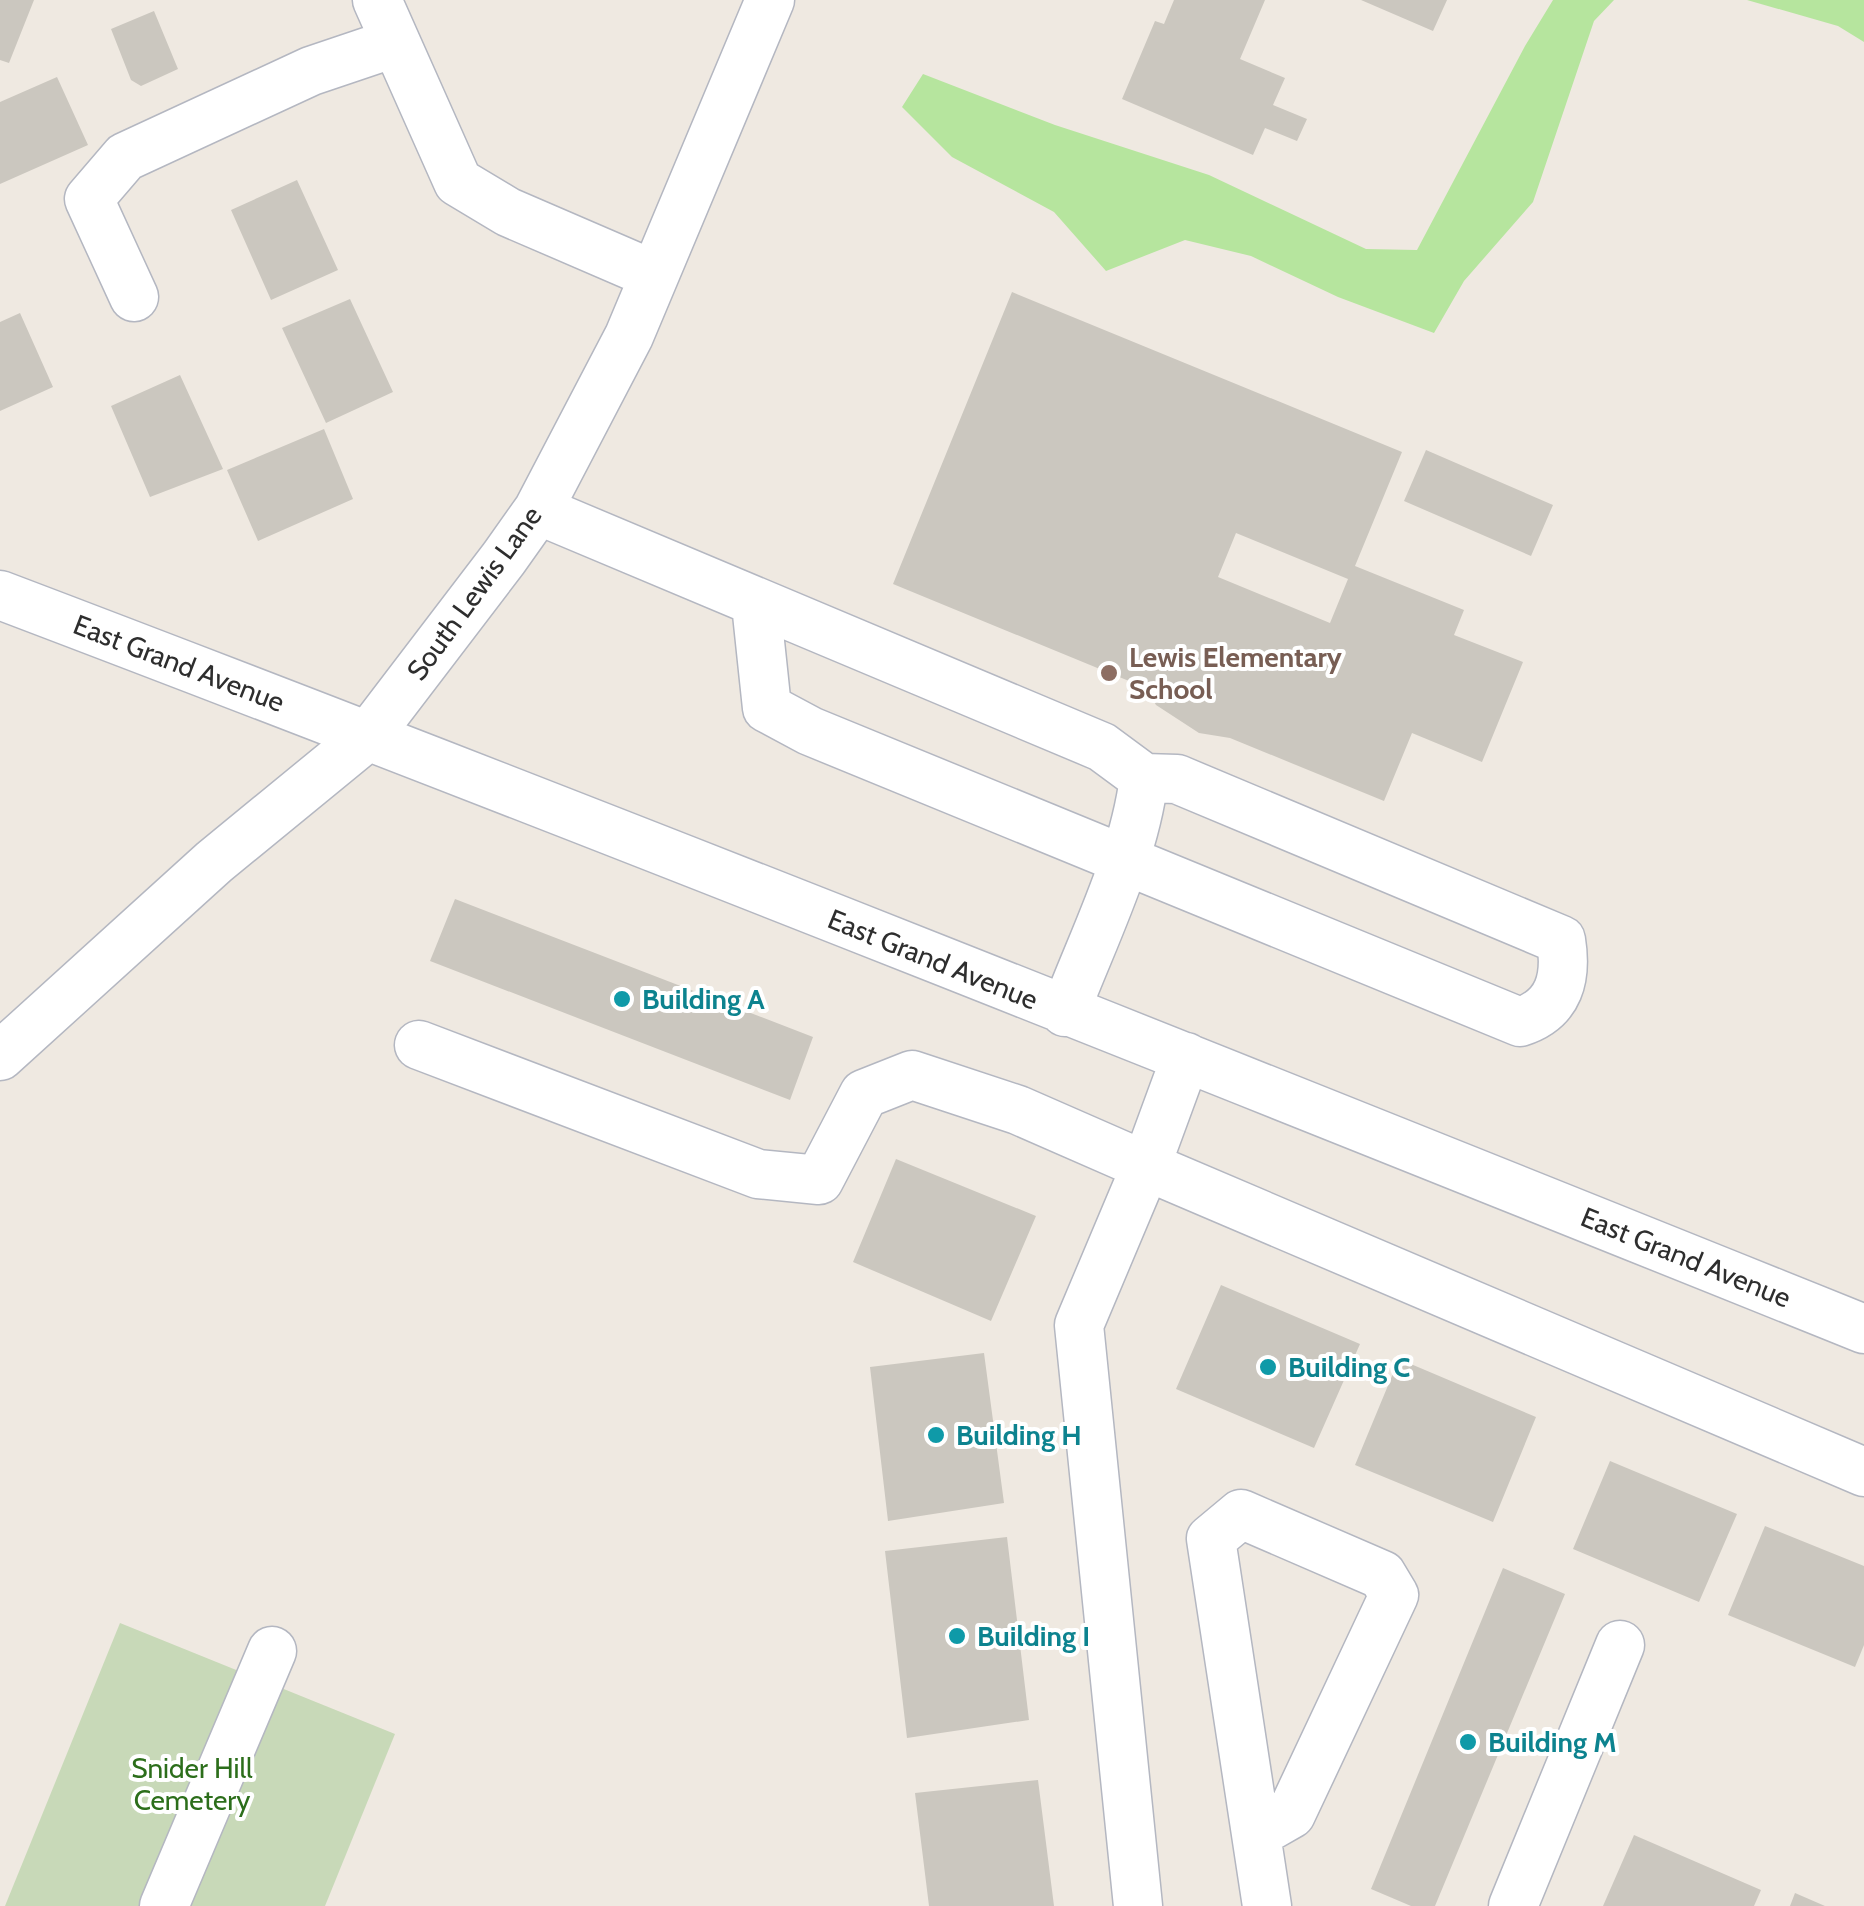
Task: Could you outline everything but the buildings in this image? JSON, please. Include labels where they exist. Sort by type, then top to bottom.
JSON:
[{"type":"street","name":"South Lewis Lane","points":[[0,1056],[214,862],[369,735],[538,510],[629,336],[770,0]]},
{"type":"street","points":[[134,297],[89,199],[126,157],[312,71],[385,21],[458,182],[508,212],[654,275]]},
{"type":"street","points":[[538,510],[1102,747],[1144,778],[1177,778],[1561,940],[1566,970],[1556,996],[1535,1017],[1520,1022],[810,730],[767,708],[756,604]]},
{"type":"street","name":"East Grand Avenue","points":[[0,594],[1186,1057],[1864,1329]]},
{"type":"street","points":[[1065,1012],[1140,810],[1144,778]]},
{"type":"street","points":[[419,1045],[758,1174],[818,1180],[864,1094],[912,1075],[1018,1110],[1864,1472]]},
{"type":"street","points":[[1138,1906],[1079,1325],[1146,1166],[1186,1057]]},
{"type":"street","points":[[1256,1834],[1291,1814],[1394,1595],[1382,1575],[1241,1514],[1211,1539],[1256,1834],[1267,1906]]},
{"type":"street","points":[[1513,1906],[1620,1645]]},
{"type":"street","points":[[164,1906],[272,1651]]},
{"type":"green space","points":[[1553,0],[1614,0],[1594,21],[1533,202],[1464,281],[1434,333],[1338,297],[1251,256],[1185,240],[1106,271],[1054,212],[952,157],[902,107],[923,74],[1055,125],[1209,175],[1366,249],[1417,250]]},
{"type":"green space","points":[[1747,0],[1864,0],[1864,42],[1838,26]]},
{"type":"green space","name":"Snider Hill Cemetery","points":[[120,1623],[395,1734],[325,1906],[5,1906]]},
{"type":"place","name":"Lewis Elementary School","points":[[1109,673]]},
{"type":"place","name":"Building A","points":[[622,999]]},
{"type":"place","name":"Building C","points":[[1268,1367]]},
{"type":"place","name":"Building H","points":[[936,1435]]},
{"type":"place","name":"Building I","points":[[957,1636]]},
{"type":"place","name":"Building M","points":[[1468,1742]]}]
